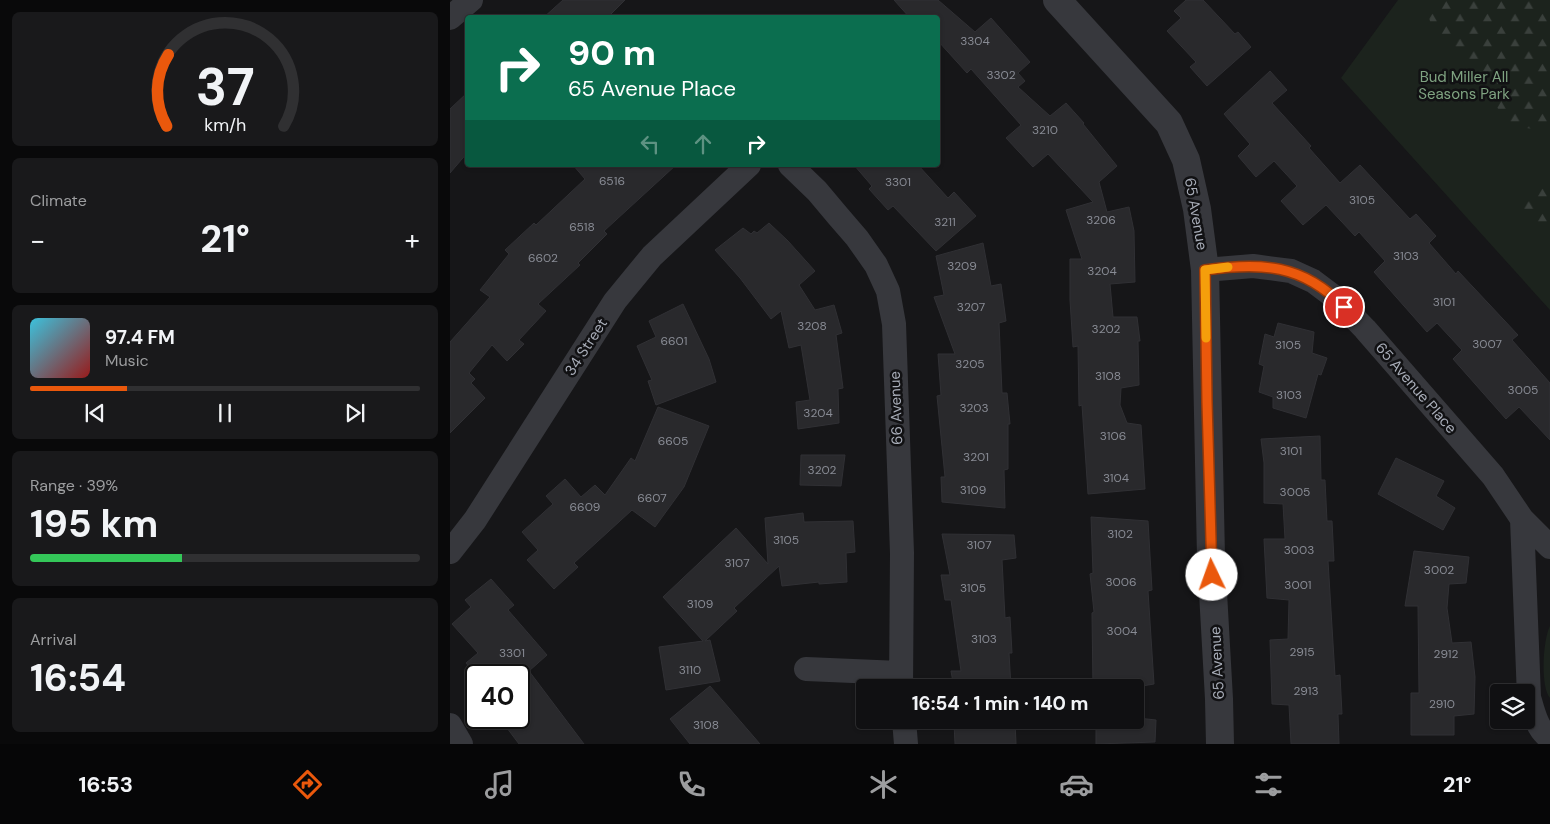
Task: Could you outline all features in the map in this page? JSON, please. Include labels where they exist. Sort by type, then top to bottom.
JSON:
[{"type":"street","points":[[450,18],[471,0]]},
{"type":"street","name":"65 Avenue","points":[[1057,0],[1169,123],[1186,160],[1197,209],[1205,270],[1211,538],[1220,744]]},
{"type":"street","name":"34 Street","points":[[450,552],[475,520],[532,428],[615,301],[652,256],[747,167]]},
{"type":"street","name":"66 Avenue","points":[[792,167],[817,191],[857,238],[876,265],[888,291],[894,324],[902,544],[901,679]]},
{"type":"street","name":"65 Avenue Place","points":[[1205,270],[1254,266],[1291,271],[1314,281],[1333,296],[1365,329],[1493,476],[1522,519],[1550,547]]},
{"type":"street","points":[[1522,519],[1529,698],[1544,734],[1550,738]]},
{"type":"street","points":[[806,669],[892,679]]},
{"type":"street","points":[[450,725],[461,744]]},
{"type":"street","points":[[905,729],[906,744]]},
{"type":"green space","name":"Bud Miller All Seasons Park","points":[[1398,0],[1550,0],[1550,310],[1341,78]]},
{"type":"green space","points":[[1423,0],[1550,0],[1550,141],[1534,129],[1512,126],[1432,27]]},
{"type":"green space","points":[[1550,171],[1550,243],[1520,204]]},
{"type":"green space","points":[[1550,626],[1550,698],[1545,684],[1544,652]]},
{"type":"building","points":[[563,0],[625,0],[610,15],[546,15]]},
{"type":"building","points":[[894,0],[938,0],[975,32],[991,18],[1030,62],[1018,73],[1025,81],[1018,87],[1050,116],[1066,103],[1117,166],[1099,182],[1107,212],[1129,207],[1134,231],[1135,282],[1110,284],[1113,317],[1137,317],[1140,341],[1138,341],[1139,385],[1121,388],[1120,405],[1127,423],[1141,425],[1145,489],[1088,494],[1082,405],[1079,406],[1078,346],[1073,347],[1070,300],[1070,259],[1082,259],[1066,210],[1093,202],[1048,154],[1033,167],[1006,138],[1021,125],[971,69],[967,73],[940,43],[940,15],[907,15]]},
{"type":"building","points":[[1186,0],[1203,0],[1235,34],[1238,32],[1251,47],[1207,86],[1190,67],[1196,62],[1167,31],[1181,18],[1174,11]]},
{"type":"building","points":[[1270,71],[1287,90],[1272,103],[1311,146],[1309,148],[1340,183],[1360,165],[1410,219],[1416,214],[1436,236],[1429,243],[1456,274],[1458,271],[1518,335],[1512,340],[1550,383],[1550,440],[1519,407],[1506,419],[1453,359],[1462,350],[1437,323],[1427,332],[1374,272],[1385,261],[1359,232],[1355,236],[1326,205],[1303,225],[1281,201],[1297,186],[1274,161],[1256,177],[1238,156],[1250,144],[1224,114]]},
{"type":"building","points":[[465,95],[465,156],[450,173],[450,109]]},
{"type":"building","points":[[575,167],[674,167],[604,231],[607,234],[578,263],[580,265],[538,304],[546,311],[519,340],[524,344],[507,361],[492,345],[469,373],[475,379],[471,383],[485,398],[450,433],[450,342],[490,297],[480,290],[509,254],[505,250],[534,223],[536,225],[585,179]]},
{"type":"building","points":[[856,167],[920,167],[948,198],[954,192],[976,216],[936,251],[893,206],[888,210],[869,189],[872,186]]},
{"type":"building","points":[[769,223],[815,271],[799,285],[815,310],[834,305],[842,333],[836,335],[843,388],[838,389],[839,423],[798,429],[796,402],[810,400],[801,345],[789,348],[781,311],[771,319],[740,278],[715,250],[743,228],[751,234],[754,231],[757,233]]},
{"type":"building","points":[[983,243],[991,286],[1001,284],[1006,321],[999,323],[1002,393],[1007,393],[1010,424],[1008,424],[1008,469],[1004,470],[1005,508],[942,502],[941,477],[945,477],[937,396],[941,395],[938,354],[955,354],[934,297],[944,295],[936,256]]},
{"type":"building","points":[[683,304],[709,359],[716,382],[656,405],[648,381],[652,380],[637,346],[656,337],[649,321]]},
{"type":"building","points":[[1278,323],[1314,332],[1312,353],[1327,358],[1321,375],[1318,374],[1306,418],[1273,408],[1273,397],[1259,392],[1264,366],[1259,364],[1265,334],[1274,337]]},
{"type":"building","points":[[658,407],[709,426],[684,487],[655,527],[632,510],[574,563],[578,567],[554,589],[527,560],[538,550],[522,532],[553,504],[546,496],[565,479],[581,497],[595,485],[605,495],[631,458],[635,461]]},
{"type":"building","points":[[1320,436],[1321,480],[1325,480],[1327,521],[1332,521],[1334,561],[1328,561],[1335,676],[1340,675],[1342,714],[1338,714],[1339,744],[1291,744],[1289,705],[1272,704],[1270,640],[1288,639],[1289,600],[1267,598],[1264,539],[1285,539],[1283,504],[1264,503],[1264,463],[1261,439]]},
{"type":"building","points":[[801,455],[845,455],[841,486],[800,485]]},
{"type":"building","points":[[1396,458],[1444,481],[1436,496],[1455,508],[1443,530],[1378,494]]},
{"type":"building","points":[[803,513],[804,522],[853,521],[855,552],[846,553],[847,582],[819,584],[819,582],[782,586],[779,566],[734,608],[737,611],[705,641],[710,640],[720,681],[666,690],[659,647],[703,641],[663,597],[736,528],[768,564],[765,518]]},
{"type":"building","points":[[1091,517],[1148,521],[1152,590],[1148,591],[1154,684],[1144,686],[1144,679],[1093,679],[1092,613],[1094,612],[1090,574],[1093,573]]},
{"type":"building","points":[[942,534],[1014,535],[1016,558],[1002,560],[1005,618],[1010,617],[1012,653],[1009,653],[1010,679],[952,679],[951,671],[961,671],[951,600],[945,600],[941,575],[950,575]]},
{"type":"building","points":[[1414,551],[1469,557],[1466,583],[1449,584],[1447,608],[1452,643],[1471,642],[1475,677],[1474,714],[1454,716],[1454,735],[1411,735],[1411,693],[1419,693],[1418,606],[1405,606]]},
{"type":"building","points":[[491,579],[514,605],[508,610],[547,655],[530,670],[530,664],[467,664],[478,653],[452,624],[471,607],[465,600]]},
{"type":"building","points":[[530,672],[584,744],[519,744],[508,729],[530,729]]},
{"type":"building","points":[[710,686],[760,744],[690,744],[670,719]]},
{"type":"building","points":[[1144,719],[1156,720],[1155,742],[1096,744],[1096,729],[1144,729]]},
{"type":"building","points":[[954,729],[1015,729],[1016,744],[955,744]]},
{"type":"slow traffic","points":[[1206,338],[1205,270],[1228,267]]},
{"type":"route","points":[[1212,575],[1205,270],[1231,266],[1254,266],[1291,271],[1314,281],[1344,307]]}]
